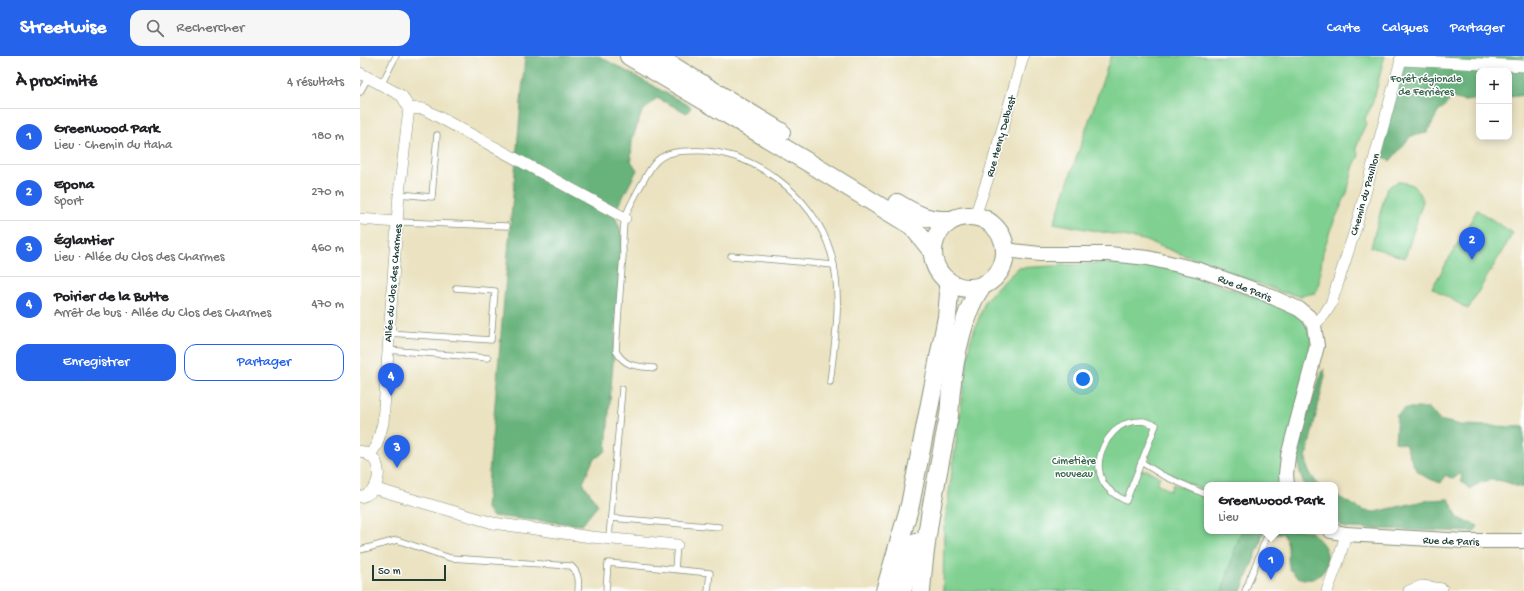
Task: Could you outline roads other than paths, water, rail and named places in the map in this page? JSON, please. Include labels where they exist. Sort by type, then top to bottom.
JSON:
[{"type":"main road","points":[[628,56],[816,167],[912,226],[933,252],[937,268],[947,280],[964,287],[983,285]]},
{"type":"main road","points":[[656,56],[917,215],[935,220],[952,220],[963,216],[975,216],[986,220],[996,228],[1002,238],[1005,250],[1003,262],[998,273],[983,285],[975,294],[967,314],[951,389],[949,412],[926,540],[921,591]]},
{"type":"main road","points":[[933,252],[938,233],[952,220]]},
{"type":"main road","points":[[885,591],[902,536],[912,493],[947,317],[949,293],[947,280]]},
{"type":"main road","points":[[902,591],[915,547],[944,409],[951,389]]},
{"type":"street","name":"Rue Henry Delbast","points":[[975,216],[991,170],[1023,56]]},
{"type":"street","points":[[1401,58],[1524,66]]},
{"type":"street","name":"Chemin du Pavillon","points":[[1314,325],[1324,315],[1331,304],[1356,227],[1401,58]]},
{"type":"street","points":[[364,76],[402,96],[409,108],[424,109],[625,218]]},
{"type":"street","name":"Allée du Clos des Charmes","points":[[365,453],[377,444],[383,423],[388,333],[397,222],[409,108]]},
{"type":"street","points":[[360,219],[397,222]]},
{"type":"street","name":"Rue de Paris","points":[[1005,250],[1040,254],[1109,254],[1148,258],[1173,263],[1200,270],[1289,304],[1305,314],[1314,325]]},
{"type":"street","points":[[1287,482],[1288,456],[1317,346],[1314,325]]},
{"type":"street","points":[[360,497],[368,495],[376,489],[378,479],[376,462],[365,453]]},
{"type":"street","points":[[376,489],[493,523],[609,538],[678,544]]},
{"type":"street","name":"Rue de Paris","points":[[1338,532],[1465,541],[1524,541]]},
{"type":"street","points":[[1327,591],[1339,559],[1346,534]]},
{"type":"street","points":[[1409,591],[1422,586],[1442,589]]},
{"type":"lane","points":[[381,85],[396,56]]},
{"type":"lane","points":[[360,92],[364,76]]},
{"type":"lane","points":[[400,194],[432,197],[437,135]]},
{"type":"lane","points":[[654,368],[628,364],[621,359],[616,351],[625,218],[654,164],[663,156],[676,152],[705,150],[722,152],[752,164],[777,179],[796,194],[813,215],[823,232],[837,277],[835,339],[830,382]]},
{"type":"lane","points":[[397,222],[507,226]]},
{"type":"lane","points":[[731,256],[834,265]]},
{"type":"lane","points":[[388,333],[491,340],[495,291],[456,288]]},
{"type":"lane","points":[[387,350],[488,358]]},
{"type":"lane","points":[[609,538],[622,389]]},
{"type":"lane","points":[[1143,421],[1156,425],[1141,462],[1126,502],[1110,491],[1103,482],[1100,472],[1099,457],[1104,445],[1119,427],[1132,422],[1143,421]]},
{"type":"lane","points":[[1141,462],[1162,475],[1204,494]]},
{"type":"lane","points":[[611,518],[719,528]]},
{"type":"lane","points":[[1245,591],[1268,534]]},
{"type":"lane","points":[[360,547],[360,550],[397,540],[450,558],[571,566],[576,571],[578,576],[578,591]]},
{"type":"lane","points":[[675,569],[678,544]]},
{"type":"lane","points":[[606,591],[608,563],[710,573],[708,591]]},
{"type":"place","name":"Epona","points":[[1472,260]]},
{"type":"place","name":"Poirier de la Butte","points":[[391,396]]},
{"type":"place","name":"Églantier","points":[[397,468]]},
{"type":"place","name":"Greenwood Park","points":[[1271,580]]},
{"type":"park label","name":"Forêt régionale de Ferrières","points":[[1426,84]]},
{"type":"park label","name":"Cimetière nouveau","points":[[1074,466]]}]
